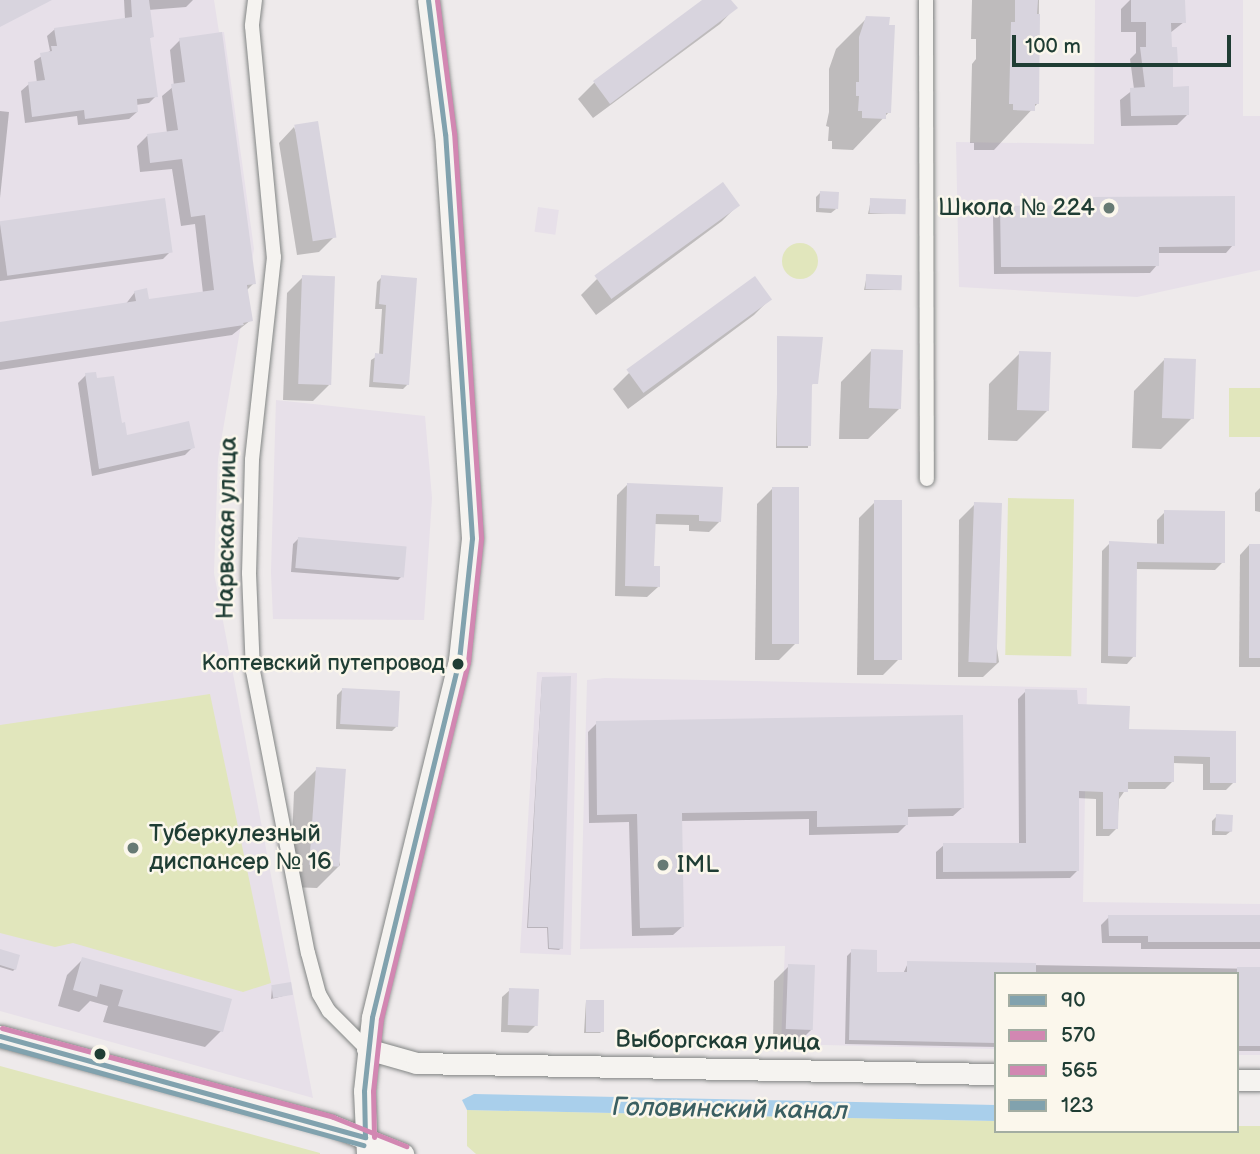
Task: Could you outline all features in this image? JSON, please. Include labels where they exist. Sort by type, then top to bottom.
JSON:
[{"type":"street","name":"Нарвская улица","points":[[255,0],[252,26],[274,257],[252,460],[249,573],[253,671],[308,953],[319,994],[329,1011],[368,1049]]},
{"type":"street","points":[[366,1145],[368,1049],[372,1017],[418,837],[464,630],[472,538],[445,134],[428,0]]},
{"type":"street","points":[[926,0],[927,479]]},
{"type":"street","points":[[0,1036],[403,1154]]},
{"type":"street","name":"Выборгская улица","points":[[368,1049],[416,1063],[994,1074]]},
{"type":"street","points":[[1239,1080],[1260,1080]]},
{"type":"shaded area","points":[[0,0],[214,0],[219,32],[224,32],[254,249],[218,459],[214,573],[313,1098],[0,1011]]},
{"type":"shaded area","name":"Школа № 224","points":[[1095,0],[1243,0],[1243,116],[1260,116],[1260,270],[1137,297],[959,287],[956,142],[1094,144]]},
{"type":"shaded area","points":[[538,207],[559,210],[555,235],[535,232]]},
{"type":"shaded area","points":[[276,400],[425,416],[432,498],[424,620],[273,619],[271,572]]},
{"type":"shaded area","points":[[537,672],[577,673],[571,955],[520,953]]},
{"type":"shaded area","points":[[605,678],[1087,688],[1083,902],[1260,904],[1260,1055],[1239,1055],[1239,972],[994,972],[994,1049],[781,1044],[785,946],[580,949],[587,680]]},
{"type":"green space","points":[[800,243],[813,248],[818,261],[813,274],[800,279],[787,274],[782,261],[787,248]]},
{"type":"green space","points":[[1229,388],[1260,388],[1260,437],[1229,437]]},
{"type":"green space","points":[[1008,498],[1074,499],[1071,656],[1005,655]]},
{"type":"green space","name":"Туберкулезный диспансер № 16","points":[[210,694],[271,983],[243,992],[73,943],[55,947],[0,933],[0,725]]},
{"type":"green space","points":[[0,1066],[320,1153],[320,1154],[0,1154]]},
{"type":"green space","points":[[467,1110],[994,1121],[994,1133],[1239,1133],[1239,1126],[1260,1126],[1260,1154],[476,1154],[467,1146]]},
{"type":"water","name":"Головинский канал","points":[[474,1094],[994,1105],[994,1121],[467,1110],[462,1100]]},
{"type":"building","points":[[0,0],[52,0],[0,27]]},
{"type":"building","points":[[131,0],[149,0],[154,37],[150,38],[158,97],[137,99],[138,112],[85,119],[84,110],[32,117],[28,82],[45,80],[40,53],[52,51],[51,46],[57,46],[54,28],[132,17]]},
{"type":"building","points":[[702,0],[731,0],[738,8],[610,104],[593,81]]},
{"type":"building","points":[[1015,0],[1038,0],[1039,104],[1035,104],[1035,111],[1013,110],[1013,104],[1009,104],[1011,22],[1015,22]]},
{"type":"building","points":[[1131,0],[1185,0],[1186,23],[1171,23],[1172,47],[1177,47],[1178,64],[1173,64],[1173,87],[1189,86],[1189,115],[1131,116],[1130,88],[1145,87],[1140,47],[1146,47],[1146,22],[1131,22]]},
{"type":"building","points":[[866,16],[890,17],[889,25],[895,25],[891,113],[886,113],[886,119],[862,118],[862,111],[858,111],[856,82],[859,82],[859,37]]},
{"type":"building","points":[[222,32],[256,284],[247,285],[253,321],[243,323],[244,325],[0,362],[0,322],[136,301],[134,291],[147,288],[149,299],[214,290],[205,215],[191,217],[182,159],[150,163],[147,134],[178,130],[171,84],[185,82],[179,38]]},
{"type":"building","points":[[318,121],[336,238],[313,241],[294,125]]},
{"type":"building","points":[[723,182],[740,205],[611,299],[594,275]]},
{"type":"building","points":[[820,191],[839,192],[838,209],[819,208]]},
{"type":"building","points":[[1235,196],[1235,246],[1159,247],[1159,266],[1001,267],[1000,206],[1091,205],[1091,197]]},
{"type":"building","points":[[165,198],[173,252],[7,276],[0,221]]},
{"type":"building","points":[[870,198],[906,199],[905,214],[869,213]]},
{"type":"building","points":[[866,274],[902,275],[901,290],[865,289]]},
{"type":"building","points":[[302,275],[335,276],[331,385],[298,384]]},
{"type":"building","points":[[381,275],[417,278],[409,385],[373,382],[375,353],[383,354],[386,305],[379,304]]},
{"type":"building","points":[[755,276],[772,299],[643,393],[626,369]]},
{"type":"building","points":[[777,336],[823,337],[818,384],[812,384],[811,446],[777,446]]},
{"type":"building","points":[[871,349],[903,350],[901,409],[869,408]]},
{"type":"building","points":[[1019,351],[1051,352],[1049,411],[1017,410]]},
{"type":"building","points":[[1164,358],[1196,359],[1194,419],[1162,418]]},
{"type":"building","points":[[96,372],[97,378],[114,376],[122,423],[125,422],[127,435],[189,421],[195,448],[99,469],[85,373]]},
{"type":"building","points":[[627,483],[723,487],[721,522],[699,521],[699,515],[656,514],[654,566],[660,566],[660,587],[625,586]]},
{"type":"building","points":[[772,487],[799,487],[799,644],[772,644]]},
{"type":"building","points":[[874,500],[902,500],[902,660],[874,660]]},
{"type":"building","points":[[974,502],[1002,503],[996,663],[968,662]]},
{"type":"building","points":[[1164,510],[1225,511],[1225,563],[1137,562],[1136,657],[1108,656],[1109,541],[1164,544]]},
{"type":"building","points":[[298,537],[407,546],[404,577],[295,568]]},
{"type":"building","points":[[1249,544],[1260,544],[1260,658],[1249,658]]},
{"type":"building","points":[[571,676],[563,949],[549,948],[548,927],[528,927],[542,677]]},
{"type":"building","points":[[342,688],[400,691],[398,727],[340,724]]},
{"type":"building","points":[[1025,689],[1077,690],[1078,704],[1130,706],[1129,729],[1236,731],[1236,783],[1210,783],[1210,757],[1174,756],[1174,782],[1128,782],[1128,792],[1119,792],[1118,829],[1103,829],[1103,792],[1079,791],[1079,871],[943,872],[943,843],[1026,843]]},
{"type":"building","points":[[963,715],[964,808],[908,809],[908,825],[817,827],[817,811],[682,813],[684,927],[640,928],[637,814],[597,815],[596,721]]},
{"type":"building","points":[[316,767],[346,769],[339,867],[309,865]]},
{"type":"building","points":[[1216,814],[1233,815],[1232,832],[1215,831]]},
{"type":"building","points":[[1108,915],[1260,915],[1260,942],[1148,942],[1148,936],[1109,936]]},
{"type":"building","points":[[0,949],[20,955],[16,970],[0,965]]},
{"type":"building","points":[[851,949],[877,950],[877,972],[907,972],[907,961],[1036,963],[1036,972],[994,972],[994,1043],[849,1040]]},
{"type":"building","points":[[82,957],[232,999],[223,1032],[118,1006],[123,990],[100,984],[97,997],[73,990]]},
{"type":"building","points":[[788,964],[815,965],[813,1030],[786,1029]]},
{"type":"building","points":[[1237,967],[1260,967],[1260,1046],[1239,1046]]},
{"type":"building","points":[[291,982],[293,995],[273,998],[271,985]]},
{"type":"building","points":[[509,988],[539,989],[538,1026],[508,1025]]},
{"type":"building","points":[[586,1000],[604,1000],[604,1032],[586,1032]]},
{"type":"transit line","name":"90","points":[[365,1137],[364,1091],[372,1017],[459,660],[472,538],[445,134],[428,0]]},
{"type":"transit line","name":"570","points":[[374,1137],[373,1091],[381,1019],[468,662],[481,538],[454,133],[437,0]]},
{"type":"transit line","name":"565","points":[[2,1028],[333,1117],[406,1146]]},
{"type":"transit line","name":"90","points":[[0,1036],[365,1137]]},
{"type":"transit line","name":"123","points":[[0,1045],[363,1145]]},
{"type":"place","name":"Школа № 224","points":[[1109,208]]},
{"type":"place","name":"Коптевский путепровод","points":[[458,664]]},
{"type":"place","name":"Туберкулезный диспансер № 16","points":[[133,848]]},
{"type":"place","name":"IML","points":[[663,865]]}]
